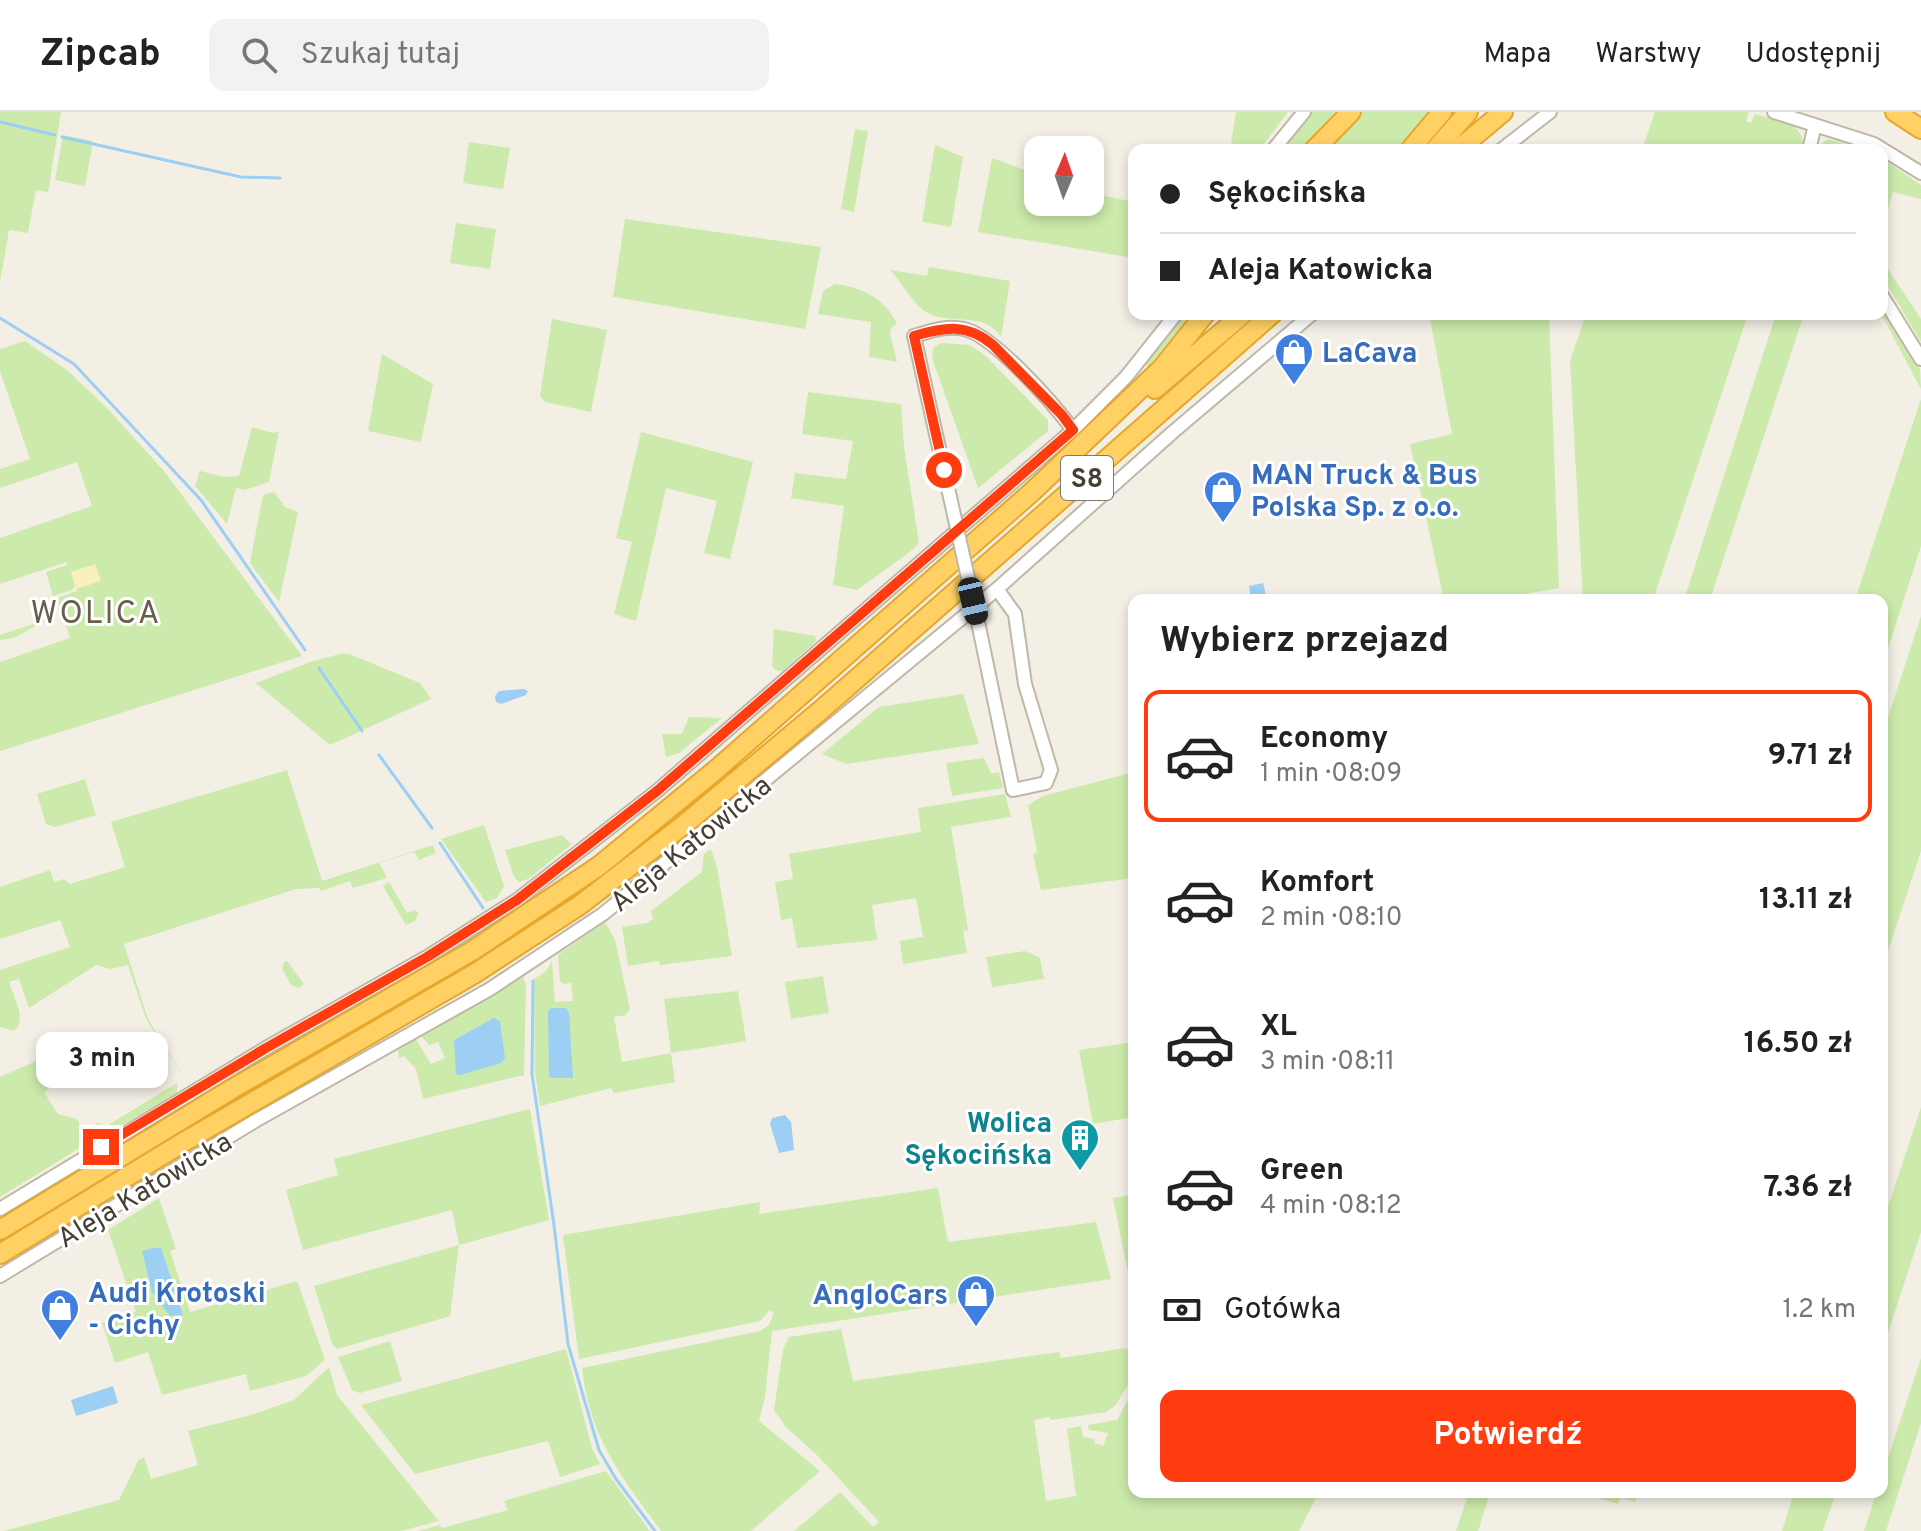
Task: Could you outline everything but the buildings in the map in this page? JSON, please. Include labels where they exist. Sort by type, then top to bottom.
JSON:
[{"type":"highway","points":[[1320,144],[1351,112]]},
{"type":"highway","points":[[1415,144],[1442,112]]},
{"type":"highway","points":[[1440,144],[1468,112]]},
{"type":"highway","points":[[1464,144],[1495,112]]},
{"type":"highway","points":[[1465,144],[1503,112]]},
{"type":"highway","points":[[1895,112],[1921,129]]},
{"type":"highway","points":[[1033,491],[1161,369],[1200,320]]},
{"type":"highway","name":"S8","points":[[0,1230],[232,1089],[472,951],[588,874],[718,768],[1033,491],[1236,320]]},
{"type":"highway","name":"S8","points":[[0,1254],[182,1143],[474,974],[580,905],[677,830],[821,710],[1266,320]]},
{"type":"highway","points":[[1239,345],[1272,320]]},
{"type":"street","points":[[1278,144],[1304,112]]},
{"type":"street","points":[[1509,144],[1550,112]]},
{"type":"street","points":[[1774,112],[1874,144]]},
{"type":"street","points":[[1810,144],[1815,125]]},
{"type":"street","points":[[1888,153],[1921,173]]},
{"type":"street","points":[[1888,306],[1921,359]]},
{"type":"street","name":"Aleja Katowicka","points":[[0,1209],[266,1048],[427,957],[517,900],[657,791],[1073,430],[1126,377],[1171,320]]},
{"type":"street","name":"Aleja Katowicka","points":[[0,1276],[255,1121],[490,989],[603,914],[997,589],[1173,432],[1305,320]]},
{"type":"street","points":[[997,589],[1015,614],[1025,684],[1051,770],[1046,783],[1013,790],[914,336],[951,327],[982,336],[1062,415],[1073,430]]},
{"type":"green space","points":[[0,112],[61,112],[48,192],[36,190],[28,233],[9,230],[0,282]]},
{"type":"green space","points":[[1236,112],[1288,112],[1264,144],[1231,143]]},
{"type":"green space","points":[[1310,112],[1335,112],[1306,144],[1285,144]]},
{"type":"green space","points":[[1362,112],[1429,112],[1401,144],[1330,144]]},
{"type":"green space","points":[[1655,112],[1749,112],[1746,121],[1751,123],[1755,114],[1789,124],[1800,133],[1802,144],[1644,144]]},
{"type":"green space","points":[[855,129],[868,131],[854,212],[841,209]]},
{"type":"green space","points":[[63,135],[93,141],[85,186],[55,180]]},
{"type":"green space","points":[[1828,139],[1844,144],[1822,144]]},
{"type":"green space","points":[[469,142],[510,148],[503,189],[463,183]]},
{"type":"green space","points":[[935,145],[963,157],[951,227],[922,222]]},
{"type":"green space","points":[[992,158],[1024,170],[1024,216],[1104,216],[1104,196],[1128,201],[1128,257],[978,232]]},
{"type":"green space","points":[[1888,163],[1921,185],[1921,199],[1893,192],[1888,209]]},
{"type":"green space","points":[[625,219],[821,247],[805,329],[613,297]]},
{"type":"green space","points":[[456,223],[496,229],[490,269],[450,263]]},
{"type":"green space","points":[[929,267],[1010,281],[1001,337],[984,323],[932,315],[923,310],[890,270],[927,276]]},
{"type":"green space","points":[[1888,269],[1921,319],[1921,342],[1888,286]]},
{"type":"green space","points":[[835,284],[864,291],[880,301],[892,315],[897,324],[890,333],[897,362],[869,357],[871,322],[818,314],[823,291]]},
{"type":"green space","points":[[1888,315],[1920,369],[1921,389],[1884,320],[1888,320]]},
{"type":"green space","points":[[552,319],[607,330],[591,412],[545,402],[540,396]]},
{"type":"green space","points":[[1177,320],[1186,320],[1148,367],[1143,362]]},
{"type":"green space","points":[[1430,320],[1549,320],[1559,588],[1524,594],[1443,594],[1410,444],[1452,434]]},
{"type":"green space","points":[[1584,320],[1746,320],[1655,594],[1583,594],[1570,361]]},
{"type":"green space","points":[[1774,320],[1802,320],[1712,594],[1686,594]]},
{"type":"green space","points":[[25,341],[67,370],[108,409],[164,471],[302,656],[0,751],[0,662],[70,638],[57,598],[77,591],[75,586],[72,590],[53,596],[46,572],[67,565],[67,562],[0,584],[0,538],[92,506],[77,462],[0,488],[0,469],[30,459],[0,371],[0,349]]},
{"type":"green space","points":[[941,343],[970,345],[987,357],[1048,420],[1048,431],[978,488],[932,358],[933,348]]},
{"type":"green space","points":[[382,354],[433,384],[421,442],[368,431]]},
{"type":"green space","points":[[808,392],[901,404],[904,447],[919,543],[857,590],[833,585],[844,506],[791,498],[795,473],[846,479],[853,441],[802,434]]},
{"type":"green space","points":[[1921,399],[1921,546],[1888,648],[1888,594],[1857,594]]},
{"type":"green space","points":[[252,427],[273,433],[279,431],[269,482],[245,490],[236,488],[227,524],[195,486],[200,471],[225,477],[239,476]]},
{"type":"green space","points":[[641,432],[753,462],[730,559],[704,553],[717,501],[666,488],[636,621],[614,614],[632,542],[616,538]]},
{"type":"green space","points":[[274,492],[285,507],[298,512],[279,602],[250,563],[263,495]]},
{"type":"green space","points":[[1921,616],[1921,851],[1888,951],[1888,718]]},
{"type":"green space","points":[[48,619],[16,637],[0,640],[0,635]]},
{"type":"green space","points":[[774,629],[815,636],[816,641],[783,671],[778,671],[772,667]]},
{"type":"green space","points":[[340,654],[349,654],[420,683],[431,699],[330,745],[256,683]]},
{"type":"green space","points":[[963,694],[979,744],[846,764],[822,754],[879,707]]},
{"type":"green space","points":[[689,717],[722,718],[679,753],[666,757],[662,734],[682,734]]},
{"type":"green space","points":[[984,758],[991,774],[999,772],[1003,788],[952,796],[946,763]]},
{"type":"green space","points":[[287,770],[322,881],[433,845],[436,853],[419,860],[414,852],[379,863],[387,878],[353,888],[350,881],[321,891],[319,888],[296,889],[124,944],[148,1019],[189,1086],[146,1019],[128,965],[111,969],[96,965],[29,1008],[19,979],[9,982],[20,1021],[14,1031],[0,1027],[0,970],[70,947],[60,920],[0,939],[0,887],[50,870],[54,882],[64,879],[70,884],[125,867],[111,822]]},
{"type":"green space","points":[[1128,774],[1128,879],[1041,890],[1033,854],[1037,852],[1028,805],[1043,796]]},
{"type":"green space","points":[[85,779],[96,815],[55,827],[46,824],[37,794]]},
{"type":"green space","points":[[1005,794],[1011,817],[951,827],[968,930],[963,931],[967,953],[903,964],[900,941],[923,937],[916,898],[872,905],[877,940],[797,948],[792,918],[781,920],[775,882],[793,879],[789,854],[921,832],[918,808]]},
{"type":"green space","points":[[484,825],[504,886],[497,898],[486,902],[441,839]]},
{"type":"green space","points":[[562,835],[572,844],[528,879],[519,882],[514,877],[505,850]]},
{"type":"green space","points":[[711,849],[717,867],[732,956],[628,966],[622,927],[653,919],[651,911],[702,872],[704,854]]},
{"type":"green space","points":[[389,882],[407,913],[414,910],[419,913],[415,921],[406,925],[383,886]]},
{"type":"green space","points":[[605,922],[615,940],[630,1009],[626,1015],[614,1017],[622,1062],[671,1053],[675,1082],[614,1093],[611,1088],[540,1106],[535,1073],[534,979],[546,971],[552,961],[555,1002],[573,1001],[571,983],[560,981],[558,955]]},
{"type":"green space","points":[[1025,951],[1040,958],[1044,979],[992,987],[986,957]]},
{"type":"green space","points":[[287,961],[304,984],[299,988],[291,985],[282,969]]},
{"type":"green space","points":[[823,976],[829,1013],[791,1019],[785,982]]},
{"type":"green space","points":[[523,977],[526,984],[524,1075],[423,1099],[416,1069],[404,1056],[399,1058],[398,1050],[416,1039],[431,1064],[445,1058],[438,1042],[429,1045],[421,1036]]},
{"type":"green space","points":[[738,991],[746,1041],[671,1053],[664,999]]},
{"type":"green space","points":[[1128,1043],[1128,1118],[1093,1124],[1079,1050]]},
{"type":"green space","points":[[36,1061],[44,1063],[46,1068],[41,1071],[47,1081],[52,1079],[55,1084],[44,1092],[58,1114],[77,1119],[88,1143],[0,1197],[0,1077]]},
{"type":"green space","points":[[177,1083],[177,1093],[108,1133],[100,1131],[96,1122],[105,1127]]},
{"type":"green space","points":[[1921,1107],[1921,1232],[1888,1333],[1888,1207]]},
{"type":"green space","points":[[530,1109],[549,1220],[459,1245],[452,1210],[303,1250],[286,1190],[338,1175],[334,1159]]},
{"type":"green space","points":[[938,1188],[948,1242],[1096,1222],[1111,1279],[772,1331],[765,1397],[759,1421],[820,1471],[751,1531],[661,1531],[621,1474],[600,1436],[592,1416],[582,1368],[760,1331],[769,1325],[774,1313],[770,1310],[760,1321],[579,1359],[563,1235],[760,1202],[759,1214]]},
{"type":"green space","points":[[1128,1195],[1128,1273],[1113,1198]]},
{"type":"green space","points":[[159,1198],[176,1249],[170,1251],[190,1312],[297,1281],[325,1360],[306,1376],[250,1391],[246,1374],[162,1395],[148,1352],[115,1363],[102,1323],[136,1312],[108,1230]]},
{"type":"green space","points":[[459,1245],[450,1316],[338,1349],[333,1346],[314,1286]]},
{"type":"green space","points":[[841,1329],[853,1381],[1059,1352],[1061,1358],[1126,1348],[1128,1384],[1116,1405],[1106,1412],[1034,1420],[1046,1501],[1076,1496],[1067,1429],[1081,1426],[1083,1437],[1095,1439],[1094,1443],[1103,1446],[1108,1433],[1089,1430],[1088,1425],[1117,1420],[1128,1400],[1128,1498],[1316,1498],[1299,1531],[794,1531],[840,1492],[873,1527],[879,1522],[819,1457],[786,1427],[774,1410],[783,1349],[789,1337]]},
{"type":"green space","points":[[390,1341],[402,1381],[360,1393],[352,1390],[338,1357]]},
{"type":"green space","points":[[566,1349],[592,1448],[600,1464],[560,1477],[548,1441],[415,1474],[361,1405]]},
{"type":"green space","points":[[1921,1358],[1921,1423],[1886,1531],[1864,1531],[1875,1498],[1888,1498],[1888,1458]]},
{"type":"green space","points":[[329,1367],[337,1395],[439,1521],[401,1531],[4,1531],[119,1500],[138,1461],[144,1457],[151,1479],[198,1465],[188,1431],[294,1400]]},
{"type":"green space","points":[[606,1471],[650,1531],[418,1531],[440,1525],[442,1528],[508,1510],[504,1501]]},
{"type":"green space","points":[[1467,1498],[1488,1498],[1478,1531],[1456,1531]]},
{"type":"green space","points":[[1599,1498],[1621,1498],[1618,1504]]},
{"type":"green space","points":[[1792,1498],[1834,1498],[1823,1531],[1782,1531]]},
{"type":"sand","points":[[95,564],[101,581],[76,589],[71,572]]},
{"type":"water","points":[[1263,583],[1266,594],[1250,594],[1249,586]]},
{"type":"water","points":[[499,691],[528,691],[526,695],[501,704],[496,702],[495,696]]},
{"type":"water","points":[[551,1008],[566,1008],[569,1013],[573,1078],[549,1076],[548,1011]]},
{"type":"water","points":[[494,1018],[500,1021],[505,1058],[501,1063],[456,1074],[454,1040]]},
{"type":"water","points":[[785,1115],[791,1122],[794,1150],[779,1153],[770,1124],[772,1118]]},
{"type":"water","points":[[161,1248],[183,1315],[170,1316],[152,1292],[142,1251]]},
{"type":"water","points":[[113,1386],[118,1403],[76,1416],[71,1400]]},
{"type":"waterway","points":[[0,122],[55,135]]},
{"type":"waterway","points":[[62,137],[241,177],[280,178]]},
{"type":"waterway","points":[[0,318],[74,364],[201,500],[305,650]]},
{"type":"waterway","points":[[319,668],[362,731]]},
{"type":"waterway","points":[[379,755],[432,828]]},
{"type":"waterway","points":[[440,843],[483,908]]},
{"type":"waterway","points":[[533,981],[532,1074],[568,1344],[599,1450],[616,1479],[655,1531]]},
{"type":"place","name":"LaCava","points":[[1294,386]]},
{"type":"place","name":"MAN Truck & Bus Polska Sp. z o.o.","points":[[1223,524]]},
{"type":"place","name":"Wolica Sękocińska","points":[[1080,1172]]},
{"type":"place","name":"AngloCars","points":[[976,1328]]},
{"type":"place","name":"Audi Krotoski - Cichy","points":[[60,1342]]},
{"type":"district","name":"WOLICA","points":[[96,612]]},
{"type":"route","points":[[101,1147],[266,1048],[427,957],[517,900],[657,791],[1073,430],[993,345],[982,336],[951,327],[914,336],[944,470]]}]
